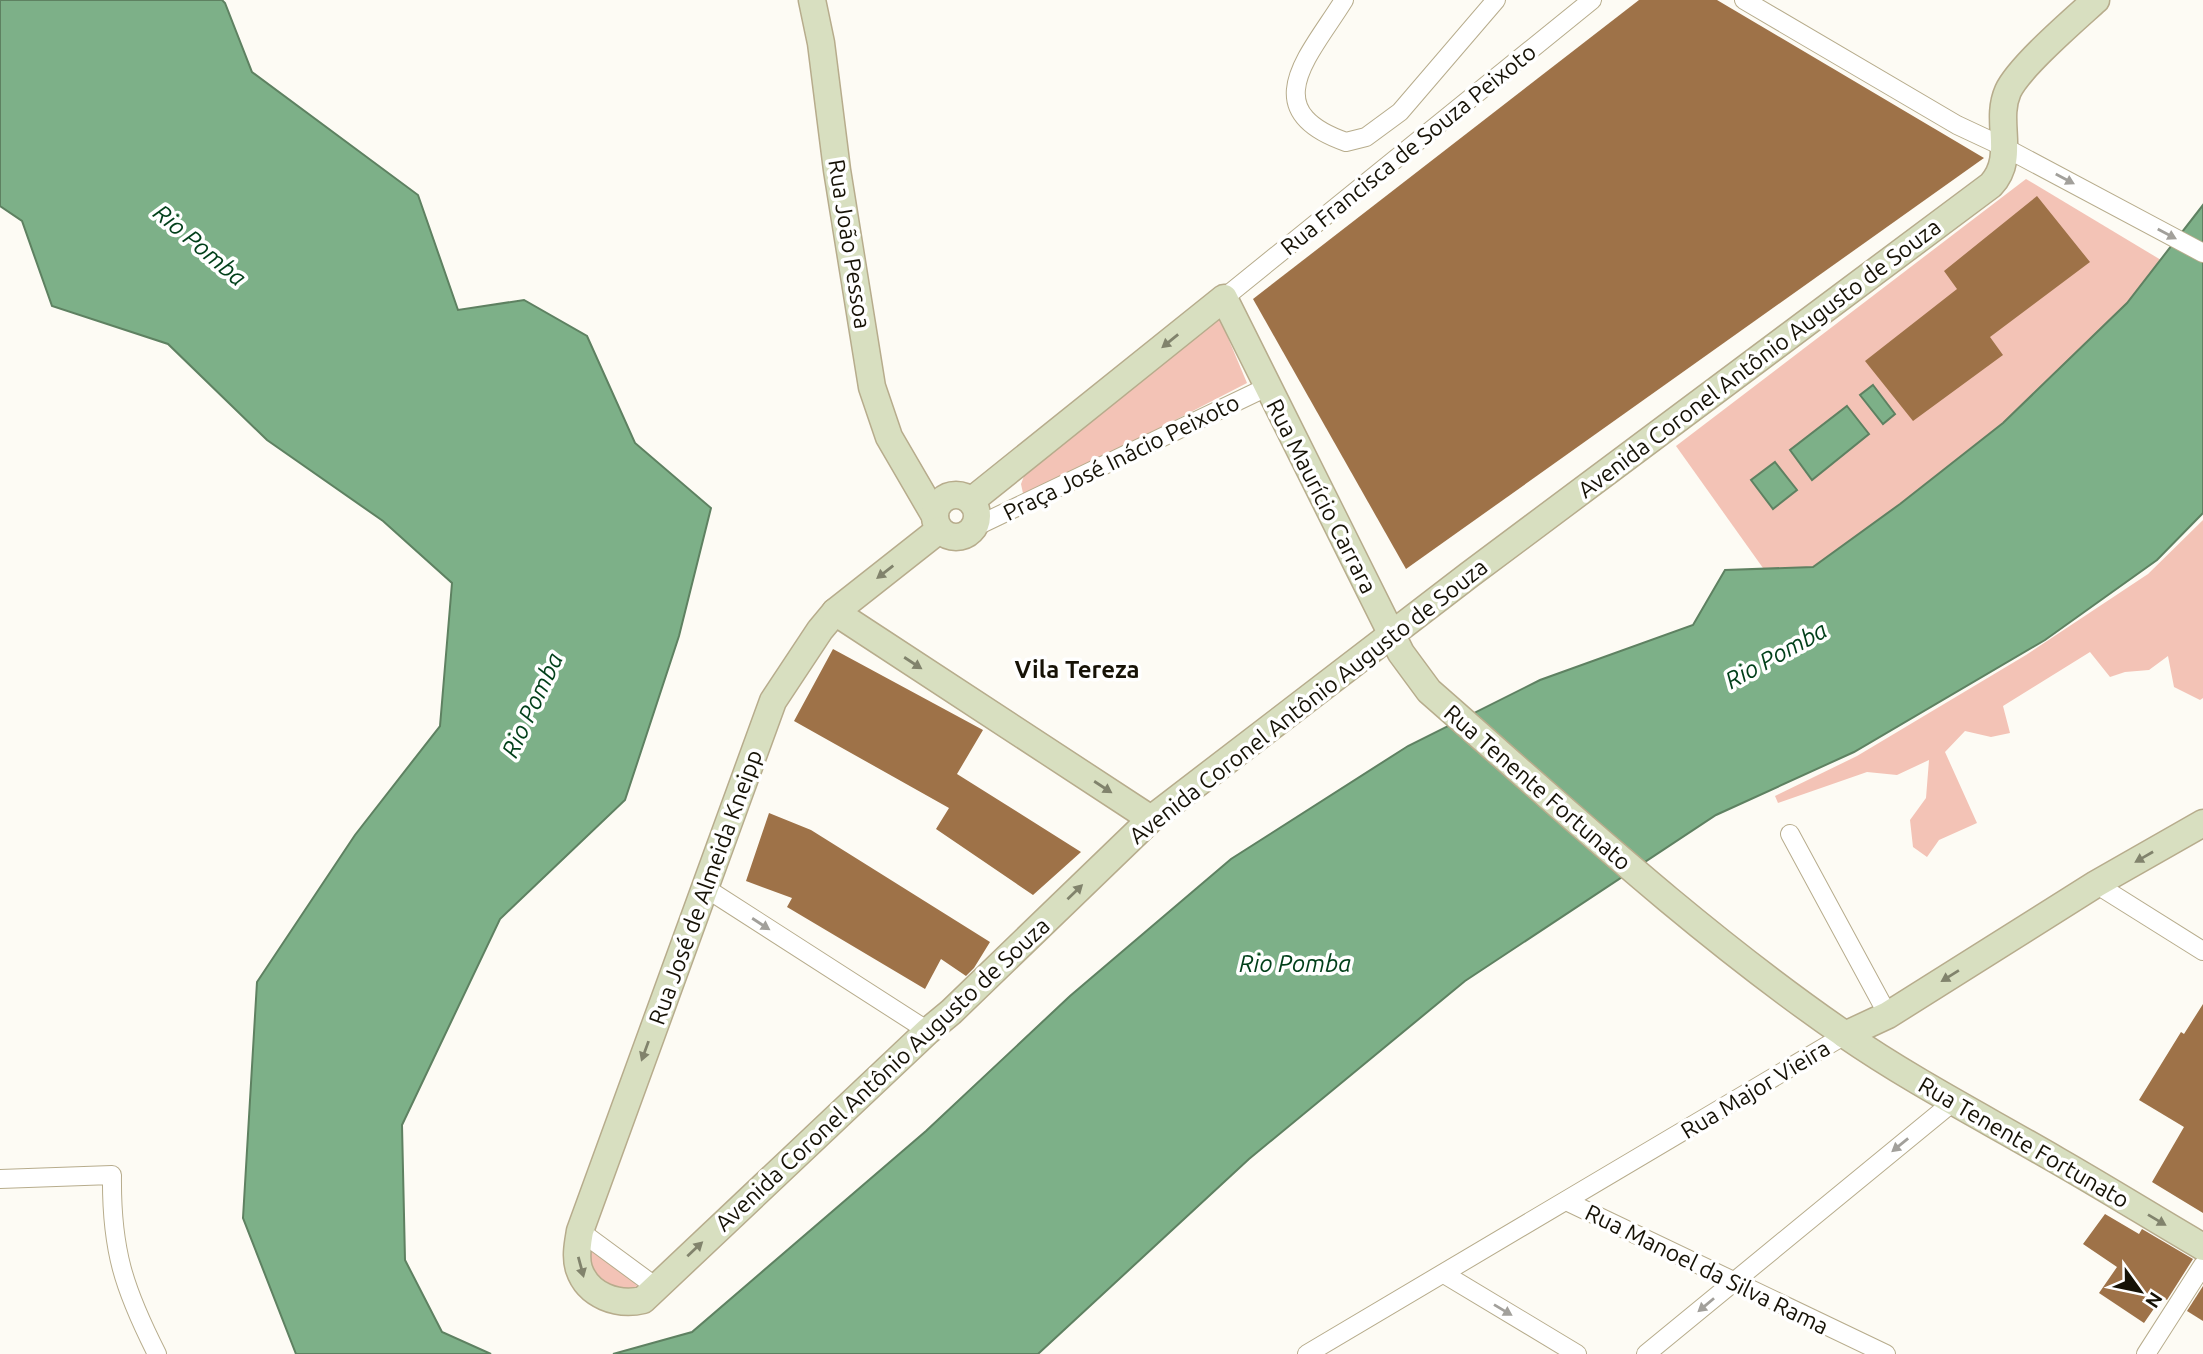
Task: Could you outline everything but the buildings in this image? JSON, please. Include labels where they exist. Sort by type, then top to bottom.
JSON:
[{"type":"street","name":"Rua João Pessoa","points":[[812,0],[821,43],[837,170],[872,387],[888,438],[937,523]]},
{"type":"street","points":[[1344,0],[1298,75],[1294,91],[1296,106],[1318,129],[1330,137],[1346,142],[1366,137],[1400,112],[1496,0]]},
{"type":"street","name":"Rua Francisca de Souza Peixoto","points":[[1224,298],[1592,0]]},
{"type":"street","points":[[1744,0],[1958,125],[2203,253]]},
{"type":"street","name":"Avenida Coronel Antônio Augusto de Souza","points":[[600,1295],[620,1303],[643,1300],[951,1012],[1151,819],[1392,634],[1991,185],[2003,169],[2005,103],[2013,82],[2096,0]]},
{"type":"street","name":"Rua Maurício Carrara","points":[[1224,298],[1401,653],[1429,691]]},
{"type":"street","name":"Praça José Inácio Peixoto","points":[[962,498],[1224,298]]},
{"type":"street","name":"Praça José Inácio Peixoto","points":[[975,527],[1267,387]]},
{"type":"street","points":[[913,479],[962,498],[978,513],[975,527],[964,536],[957,538],[944,535],[937,523],[939,503],[962,498]]},
{"type":"street","name":"Rua José de Almeida Kneipp","points":[[600,1295],[585,1281],[579,1268],[577,1249],[580,1231],[773,701],[835,612],[937,523]]},
{"type":"street","points":[[835,612],[1151,819]]},
{"type":"street","name":"Rua Tenente Fortunato","points":[[1429,691],[1648,883],[1762,975],[1846,1035],[1953,1102],[2203,1247]]},
{"type":"street","name":"Rua Major Vieira","points":[[1307,1354],[1846,1035],[1888,1014],[2096,884],[2203,823]]},
{"type":"street","points":[[1790,834],[1888,1014]]},
{"type":"street","points":[[2096,884],[2203,951]]},
{"type":"street","points":[[704,887],[928,1031]]},
{"type":"street","points":[[1646,1354],[1953,1102]]},
{"type":"street","points":[[0,1179],[112,1175],[111,1208],[116,1250],[134,1307],[158,1354]]},
{"type":"street","name":"Rua Manoel da Silva Rama","points":[[1566,1201],[1886,1354]]},
{"type":"street","points":[[580,1231],[656,1286]]},
{"type":"street","points":[[2146,1354],[2203,1265]]},
{"type":"street","points":[[1444,1274],[1577,1354]]},
{"type":"shaded area","points":[[2026,179],[2161,260],[2127,303],[2003,423],[1900,504],[1813,567],[1763,568],[1676,446]]},
{"type":"shaded area","points":[[1218,314],[1247,383],[1024,498],[1021,484],[1027,468]]},
{"type":"shaded area","points":[[2203,520],[2203,698],[2200,700],[2174,687],[2168,656],[2149,670],[2125,672],[2110,677],[2090,652],[2003,706],[2010,733],[1991,737],[1965,731],[1945,752],[1977,823],[1939,840],[1927,857],[1913,847],[1910,820],[1926,798],[1929,760],[1897,775],[1867,772],[1778,803],[1775,796],[1857,756],[2026,655],[2148,574]]},
{"type":"shaded area","points":[[585,1239],[628,1274],[638,1287],[616,1298],[582,1267]]},
{"type":"water","name":"Rio Pomba","points":[[0,0],[222,0],[252,72],[418,195],[458,310],[524,300],[587,336],[635,443],[711,508],[679,636],[625,800],[500,919],[402,1125],[405,1260],[442,1332],[491,1354],[296,1354],[243,1218],[257,982],[355,835],[440,726],[452,583],[383,521],[267,440],[168,344],[52,306],[22,221],[0,206]]},
{"type":"water","name":"Rio Pomba","points":[[2203,205],[2203,513],[2157,560],[2045,640],[1854,752],[1716,815],[1465,981],[1249,1159],[1038,1354],[613,1354],[692,1332],[926,1131],[1070,996],[1231,859],[1408,746],[1540,680],[1693,625],[1725,570],[1813,567],[1900,504],[2003,423],[2127,303]]},
{"type":"water","points":[[1873,385],[1895,414],[1883,424],[1860,395]]},
{"type":"water","points":[[1847,406],[1869,434],[1812,480],[1790,450]]},
{"type":"water","points":[[1775,462],[1797,490],[1773,509],[1751,480]]},
{"type":"district","name":"Vila Tereza","points":[[1077,669]]}]
